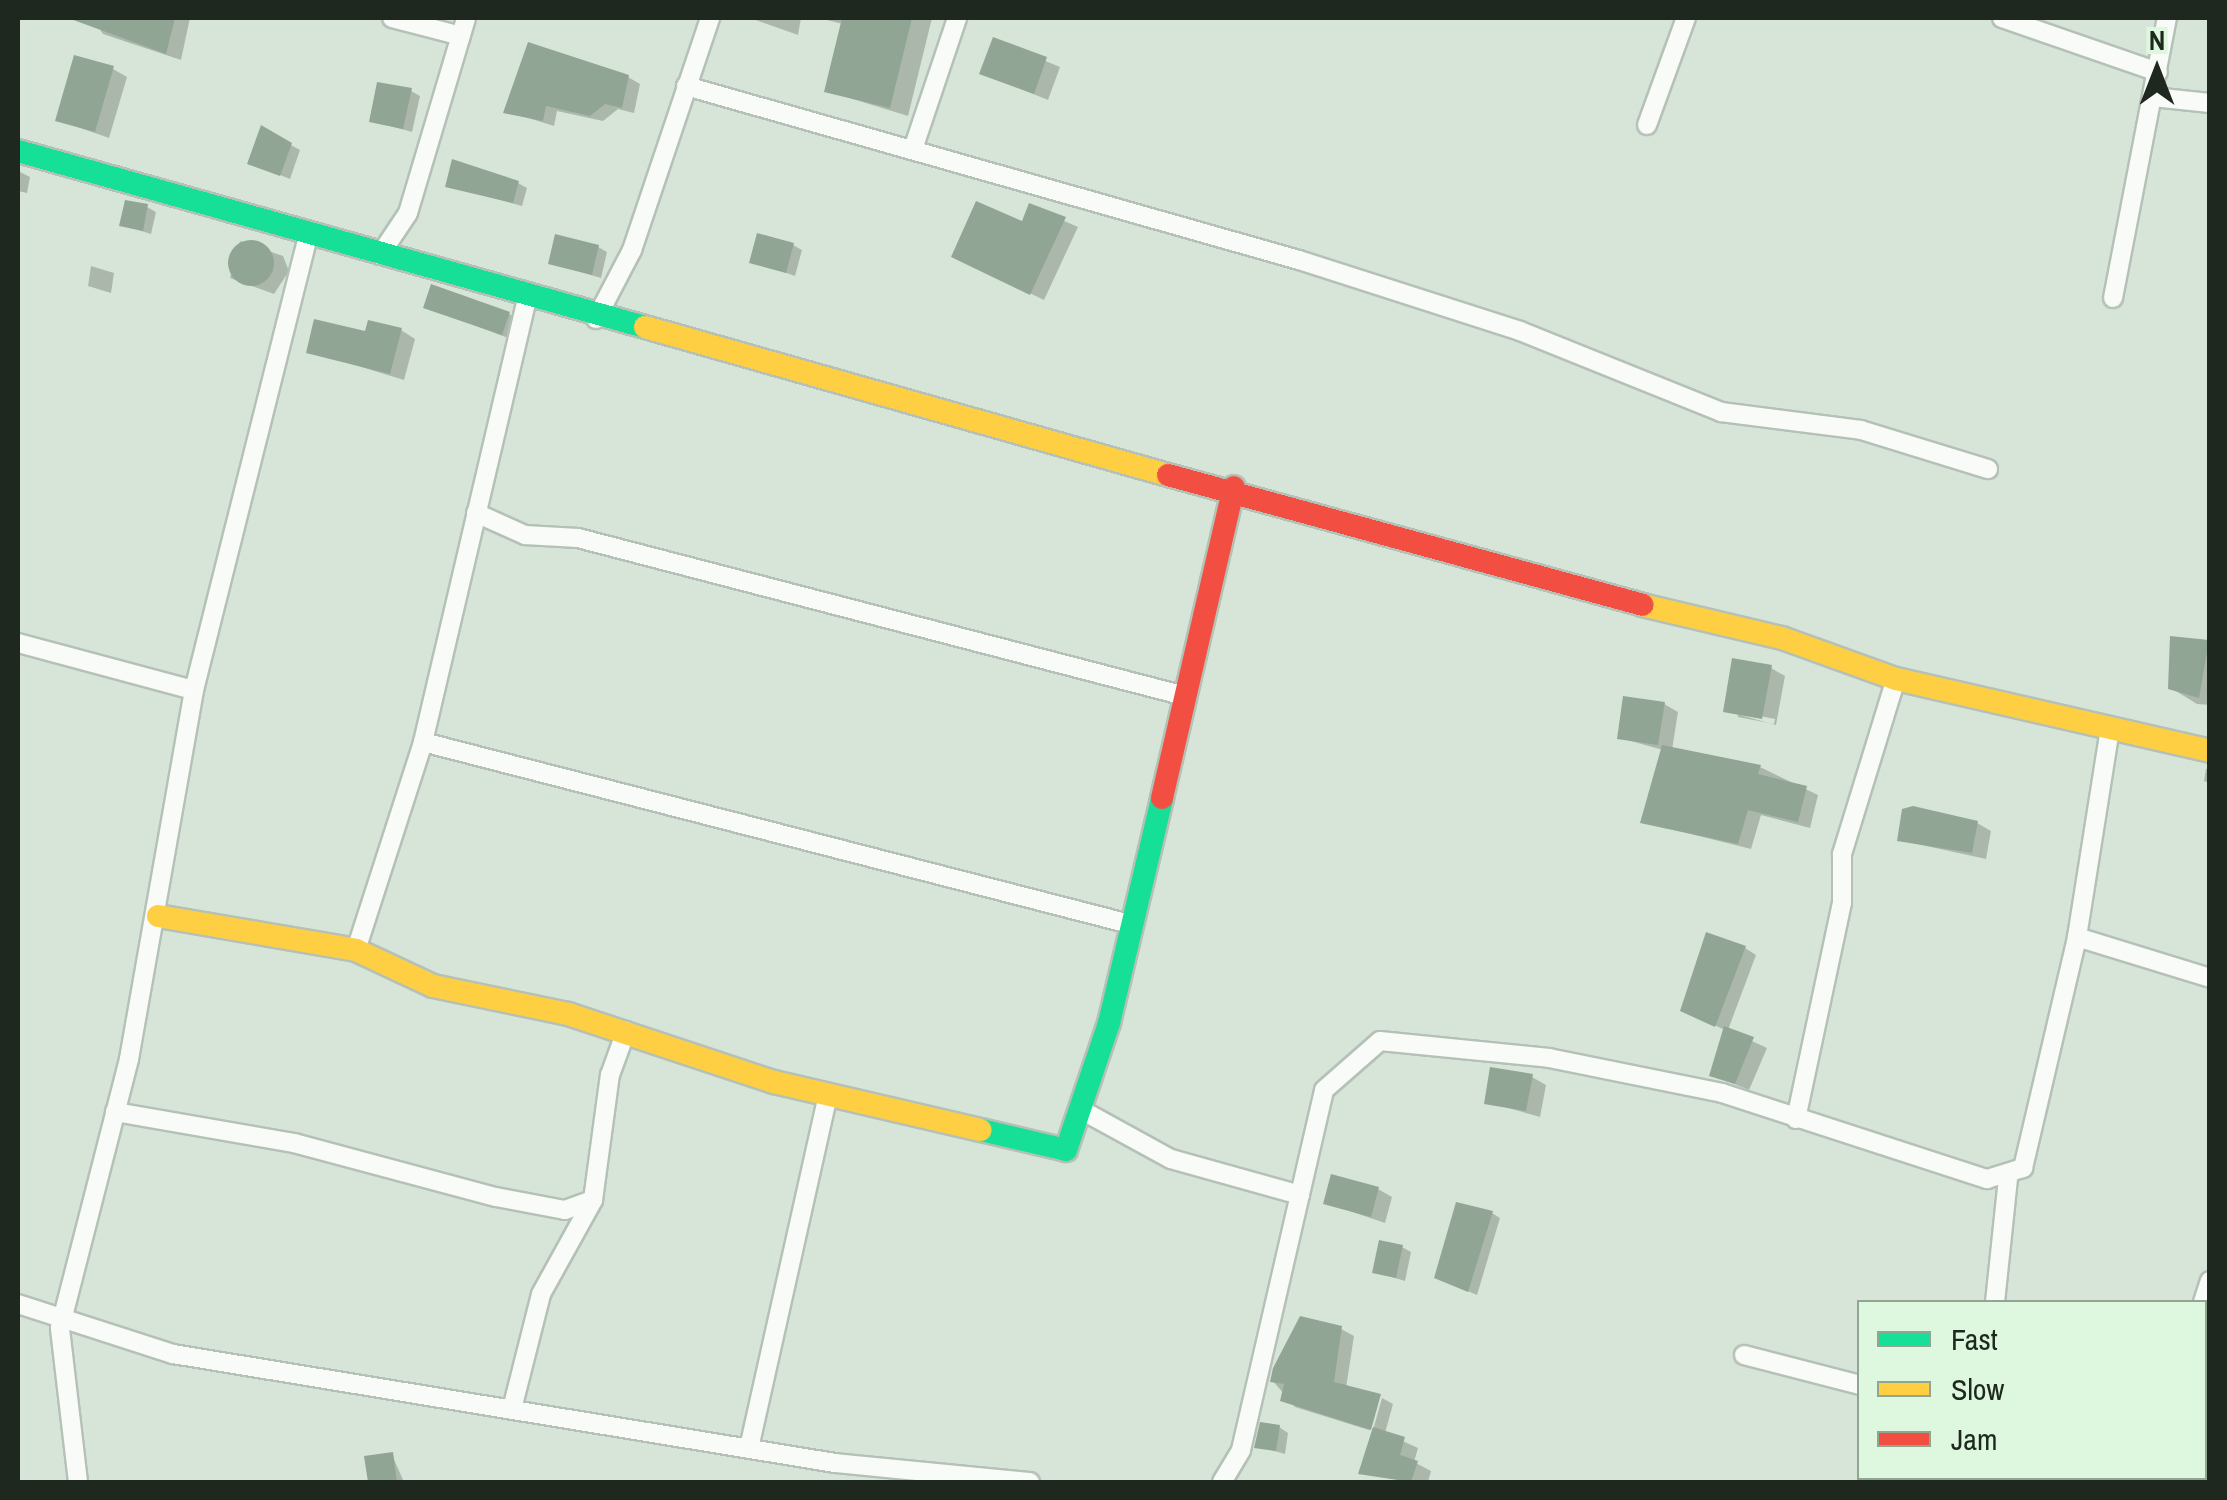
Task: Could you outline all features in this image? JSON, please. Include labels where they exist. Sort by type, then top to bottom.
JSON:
[{"type":"street","points":[[380,255],[408,214],[464,27],[392,18]]},
{"type":"street","points":[[596,319],[632,250],[710,18]]},
{"type":"street","points":[[914,146],[957,18]]},
{"type":"street","points":[[1647,125],[1686,18]]},
{"type":"street","points":[[2002,18],[2158,72]]},
{"type":"street","points":[[2113,298],[2167,18]]},
{"type":"street","points":[[686,86],[914,146],[1520,331],[1721,412],[1861,430],[1988,469]]},
{"type":"street","points":[[2153,97],[2210,102]]},
{"type":"street","points":[[18,151],[309,232],[527,300],[1234,487],[1560,585],[1782,638],[1896,679],[2210,751]]},
{"type":"street","points":[[78,1482],[59,1352],[64,1321],[158,916],[194,690],[309,232]]},
{"type":"street","points":[[356,950],[422,742],[527,300]]},
{"type":"street","points":[[158,916],[356,950],[434,986],[626,1031],[828,1096],[1056,1152],[1085,1112],[1234,487]]},
{"type":"street","points":[[476,513],[525,535],[578,538],[1185,696]]},
{"type":"street","points":[[18,643],[194,690]]},
{"type":"street","points":[[1796,1119],[1842,903],[1842,854],[1896,679]]},
{"type":"street","points":[[1995,1300],[2008,1179],[2023,1168],[2077,937],[2110,729]]},
{"type":"street","points":[[422,742],[1130,924]]},
{"type":"street","points":[[2077,937],[2210,978]]},
{"type":"street","points":[[513,1406],[540,1294],[593,1200],[610,1075],[626,1031]]},
{"type":"street","points":[[1222,1482],[1242,1450],[1324,1090],[1380,1041],[1549,1058],[1722,1092],[1796,1119],[2008,1179]]},
{"type":"street","points":[[750,1448],[828,1096]]},
{"type":"street","points":[[115,1112],[294,1144],[496,1197],[565,1210],[593,1200]]},
{"type":"street","points":[[1085,1112],[1171,1159],[1300,1195]]},
{"type":"street","points":[[18,1304],[173,1354],[513,1406],[750,1448],[1022,1481]]},
{"type":"street","points":[[1744,1355],[1857,1384]]},
{"type":"building","points":[[68,18],[175,18],[166,54]]},
{"type":"building","points":[[842,18],[912,18],[890,108],[824,92]]},
{"type":"building","points":[[993,37],[1047,57],[1034,94],[979,74]]},
{"type":"building","points":[[528,42],[629,75],[622,108],[605,104],[590,116],[546,106],[543,121],[503,113]]},
{"type":"building","points":[[74,55],[114,66],[95,132],[55,121]]},
{"type":"building","points":[[377,82],[412,88],[403,129],[369,122]]},
{"type":"building","points":[[261,125],[292,143],[280,176],[247,164]]},
{"type":"building","points":[[452,159],[519,181],[513,203],[445,187]]},
{"type":"building","points":[[125,200],[148,204],[143,231],[119,226]]},
{"type":"building","points":[[976,201],[1022,221],[1029,203],[1066,217],[1030,295],[951,257]]},
{"type":"building","points":[[757,233],[794,243],[786,273],[749,263]]},
{"type":"building","points":[[555,234],[599,245],[592,275],[548,264]]},
{"type":"building","points":[[251,240],[267,247],[274,263],[267,279],[251,286],[235,279],[228,263],[235,247]]},
{"type":"building","points":[[431,284],[510,312],[502,335],[423,308]]},
{"type":"building","points":[[314,319],[365,331],[368,320],[402,328],[390,374],[306,353]]},
{"type":"building","points":[[2170,636],[2209,640],[2199,698],[2168,689]]},
{"type":"building","points":[[1732,658],[1772,665],[1762,719],[1723,712]]},
{"type":"building","points":[[1623,696],[1665,702],[1658,745],[1617,739]]},
{"type":"building","points":[[1662,745],[1761,765],[1758,774],[1807,786],[1798,822],[1748,810],[1738,844],[1640,823]]},
{"type":"building","points":[[1913,806],[1978,821],[1972,853],[1897,841],[1902,809]]},
{"type":"building","points":[[1706,932],[1746,946],[1715,1027],[1680,1011]]},
{"type":"building","points":[[1724,1026],[1754,1037],[1735,1084],[1709,1076]]},
{"type":"building","points":[[1490,1067],[1533,1074],[1526,1111],[1484,1104]]},
{"type":"building","points":[[1331,1174],[1379,1187],[1371,1217],[1323,1204]]},
{"type":"building","points":[[1456,1202],[1493,1211],[1468,1292],[1434,1278]]},
{"type":"building","points":[[1379,1240],[1403,1245],[1396,1278],[1372,1273]]},
{"type":"building","points":[[1300,1316],[1342,1326],[1334,1382],[1381,1394],[1371,1430],[1280,1401],[1284,1384],[1270,1382],[1273,1368]]},
{"type":"building","points":[[1260,1422],[1280,1425],[1276,1451],[1254,1448]]},
{"type":"building","points":[[1373,1427],[1405,1437],[1400,1455],[1418,1461],[1411,1482],[1358,1474]]},
{"type":"building","points":[[393,1452],[397,1482],[368,1482],[364,1456]]},
{"type":"traffic: fast","points":[[18,151],[645,327]]},
{"type":"traffic: fast","points":[[981,1130],[1066,1150],[1109,1023],[1162,798]]},
{"type":"traffic: slow","points":[[645,327],[1168,475]]},
{"type":"traffic: slow","points":[[1642,605],[1782,638],[1896,679],[2210,751]]},
{"type":"traffic: slow","points":[[158,916],[356,950],[433,986],[568,1014],[774,1082],[981,1130]]},
{"type":"traffic: jam","points":[[1168,475],[1642,605]]},
{"type":"traffic: jam","points":[[1162,798],[1234,487]]}]
